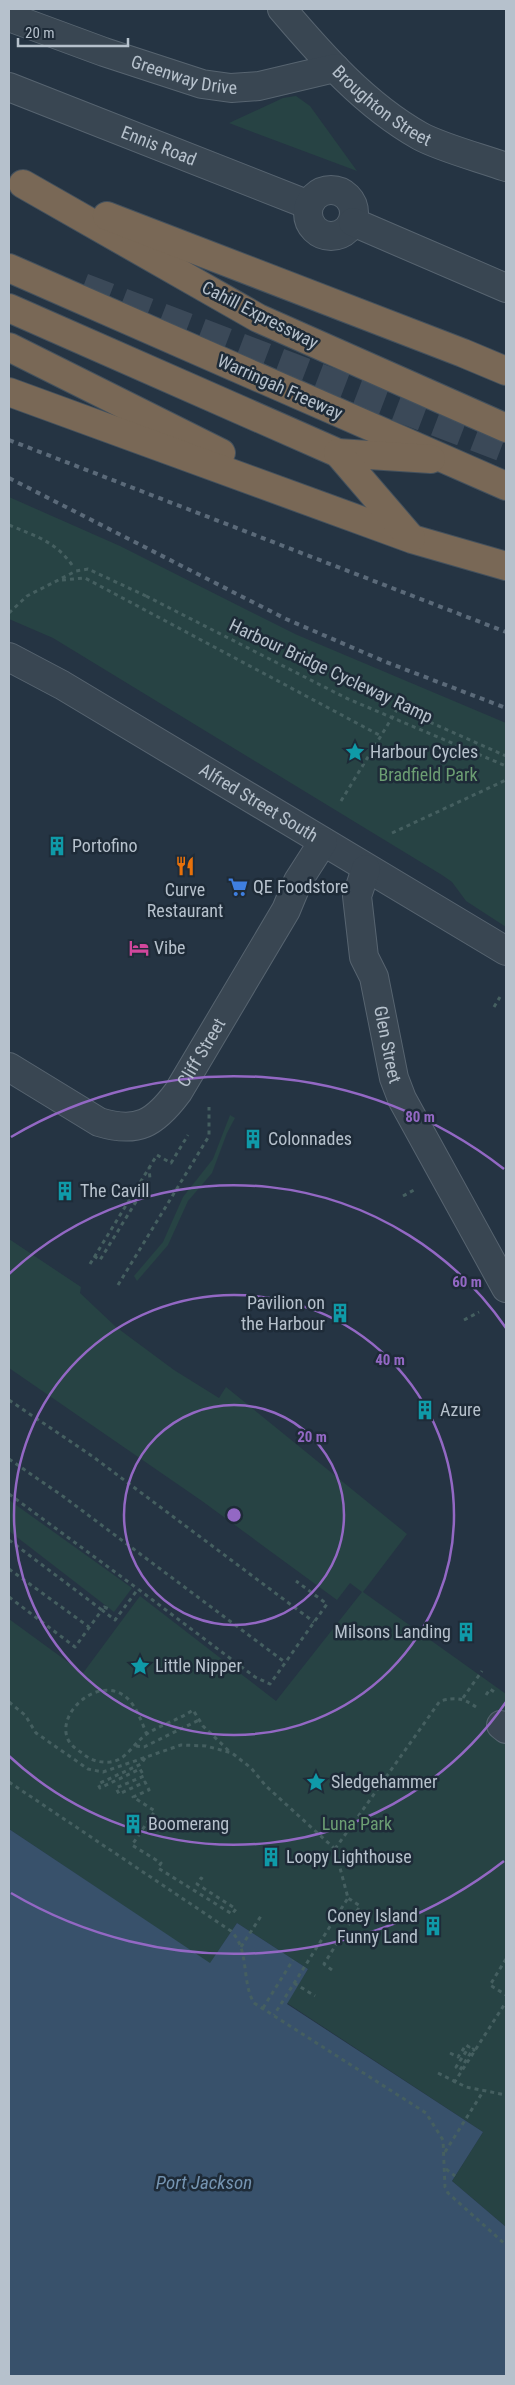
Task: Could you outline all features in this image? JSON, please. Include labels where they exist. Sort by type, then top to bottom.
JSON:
[{"type":"highway","name":"Cahill Expressway","points":[[16,181],[506,371]]},
{"type":"highway","name":"Cahill Expressway","points":[[16,181],[258,318],[506,428]]},
{"type":"highway","name":"Warringah Freeway","points":[[9,268],[506,486]]},
{"type":"highway","points":[[9,308],[338,453],[450,461]]},
{"type":"highway","points":[[9,347],[211,449],[412,539]]},
{"type":"highway","points":[[9,392],[412,539],[498,563]]},
{"type":"highway","points":[[338,453],[412,539]]},
{"type":"street","name":"Broughton Street","points":[[282,9],[336,68],[378,108],[421,137],[506,167]]},
{"type":"street","name":"Greenway Drive","points":[[9,16],[104,52],[202,84],[231,88],[259,86],[336,68]]},
{"type":"street","name":"Ennis Road","points":[[9,87],[309,205],[308,212],[312,226],[323,235],[330,236],[344,233],[353,222],[506,288]]},
{"type":"street","name":"Alfred Street South","points":[[9,657],[32,668],[506,951]]},
{"type":"street","name":"Cliff Street","points":[[9,1067],[100,1122],[115,1127],[132,1129],[150,1122],[165,1109],[178,1092],[286,910],[298,881],[323,842]]},
{"type":"street","name":"Glen Street","points":[[366,869],[357,896],[364,957],[374,977],[394,1078],[402,1099],[506,1288]]},
{"type":"path","points":[[9,525],[50,542],[62,550],[72,565]]},
{"type":"path","name":"Harbour Bridge Cycleway Ramp","points":[[9,613],[27,596],[62,580],[76,571],[88,569],[146,596],[346,698],[506,766]]},
{"type":"path","points":[[62,580],[80,578],[92,582],[381,736]]},
{"type":"path","points":[[341,801],[398,708],[506,756]]},
{"type":"path","points":[[392,833],[506,780]]},
{"type":"path","points":[[494,1007],[500,997]]},
{"type":"path","points":[[118,1285],[210,1136],[208,1100]]},
{"type":"path","points":[[157,1155],[171,1163],[190,1130]]},
{"type":"path","points":[[90,1264],[162,1147]]},
{"type":"path","points":[[94,1256],[100,1260],[150,1179],[149,1168]]},
{"type":"path","points":[[403,1196],[414,1190]]},
{"type":"path","points":[[464,1320],[479,1312]]},
{"type":"path","points":[[9,1400],[92,1456],[314,1622]]},
{"type":"path","points":[[9,1458],[64,1496],[286,1663]]},
{"type":"path","points":[[9,1494],[264,1682],[270,1684],[327,1604],[296,1580]]},
{"type":"path","points":[[9,1540],[115,1620],[138,1590]]},
{"type":"path","points":[[9,1569],[89,1627]]},
{"type":"path","points":[[9,1597],[75,1647],[104,1607],[109,1610]]},
{"type":"path","points":[[462,1698],[482,1672]]},
{"type":"path","points":[[147,1735],[128,1698],[114,1690],[105,1689],[90,1694],[72,1712],[66,1728],[66,1736],[72,1746],[94,1760],[111,1762],[122,1758],[147,1735],[193,1710],[216,1739],[251,1768],[266,1786],[335,1848],[348,1898],[360,1906],[324,1964],[332,1970]]},
{"type":"path","points":[[335,1848],[440,1701],[462,1698],[504,1727]]},
{"type":"path","points":[[9,1702],[25,1714],[36,1734],[88,1769],[104,1772],[181,1745],[206,1746],[232,1753]]},
{"type":"path","points":[[136,1746],[144,1747],[200,1720]]},
{"type":"path","points":[[146,1758],[141,1764],[98,1784],[100,1788],[140,1769],[144,1776],[116,1788],[119,1794],[145,1782],[149,1790],[133,1797],[155,1811],[132,1845],[161,1863],[158,1868],[232,1914],[236,1908],[197,1884],[201,1878],[205,1881]]},
{"type":"path","points":[[9,1782],[231,1931],[241,1948],[249,1995],[254,2003],[274,2014],[426,2113],[440,2135],[445,2152],[445,2187],[448,2193],[506,2245]]},
{"type":"path","points":[[274,2014],[348,1898]]},
{"type":"path","points":[[241,1948],[261,1916]]},
{"type":"path","points":[[506,1959],[490,1985],[506,1995]]},
{"type":"path","points":[[263,2008],[293,1960]]},
{"type":"path","points":[[489,1974],[495,1978]]},
{"type":"path","points":[[294,1983],[315,1996]]},
{"type":"path","points":[[454,2083],[506,2002]]},
{"type":"path","points":[[450,2053],[458,2057],[466,2045],[469,2047],[456,2067],[460,2070],[473,2049],[475,2051]]},
{"type":"path","points":[[438,2073],[466,2088],[506,2095]]},
{"type":"path","points":[[445,2152],[484,2090]]},
{"type":"path","points":[[446,2169],[455,2176]]},
{"type":"green space","points":[[296,96],[310,106],[357,171],[229,123],[283,98]]},
{"type":"green space","name":"Bradfield Park","points":[[9,497],[120,546],[295,634],[506,723],[506,927],[466,901],[452,882],[442,875],[53,638],[9,619]]},
{"type":"green space","points":[[230,1115],[235,1118],[227,1133],[212,1173],[188,1201],[168,1245],[137,1281],[134,1276],[163,1242],[183,1197],[213,1159]]},
{"type":"green space","name":"Luna Park","points":[[9,1239],[81,1287],[80,1293],[116,1327],[174,1370],[219,1398],[226,1387],[407,1534],[363,1592],[506,1694],[506,2227],[452,2181],[483,2132],[287,2003],[308,1969],[237,1923],[210,1964],[9,1829],[9,1619],[83,1673],[140,1596],[276,1701],[362,1592],[350,1583],[337,1600],[202,1501],[9,1368]]},
{"type":"green space","points":[[9,1500],[132,1588],[114,1612],[9,1531]]},
{"type":"water","name":"Port Jackson","points":[[9,1829],[210,1963],[237,1923],[308,1969],[287,2004],[483,2132],[452,2181],[506,2227],[506,2376],[9,2376]]},
{"type":"tunnel","points":[[83,287],[506,449]]},
{"type":"railway","points":[[9,440],[506,632]]},
{"type":"railway","points":[[9,478],[286,619],[386,662],[506,708]]},
{"type":"place","name":"Harbour Cycles","points":[[355,752]]},
{"type":"place","name":"Portofino","points":[[57,846]]},
{"type":"place","name":"Curve Restaurant","points":[[185,866]]},
{"type":"place","name":"QE Foodstore","points":[[238,887]]},
{"type":"place","name":"Vibe","points":[[139,948]]},
{"type":"place","name":"Colonnades","points":[[253,1139]]},
{"type":"place","name":"The Cavill","points":[[65,1191]]},
{"type":"place","name":"Pavilion on the Harbour","points":[[340,1313]]},
{"type":"place","name":"Azure","points":[[425,1410]]},
{"type":"place","name":"Milsons Landing","points":[[466,1632]]},
{"type":"place","name":"Little Nipper","points":[[140,1666]]},
{"type":"place","name":"Sledgehammer","points":[[316,1782]]},
{"type":"place","name":"Boomerang","points":[[133,1824]]},
{"type":"place","name":"Loopy Lighthouse","points":[[271,1857]]},
{"type":"place","name":"Coney Island Funny Land","points":[[433,1926]]}]
